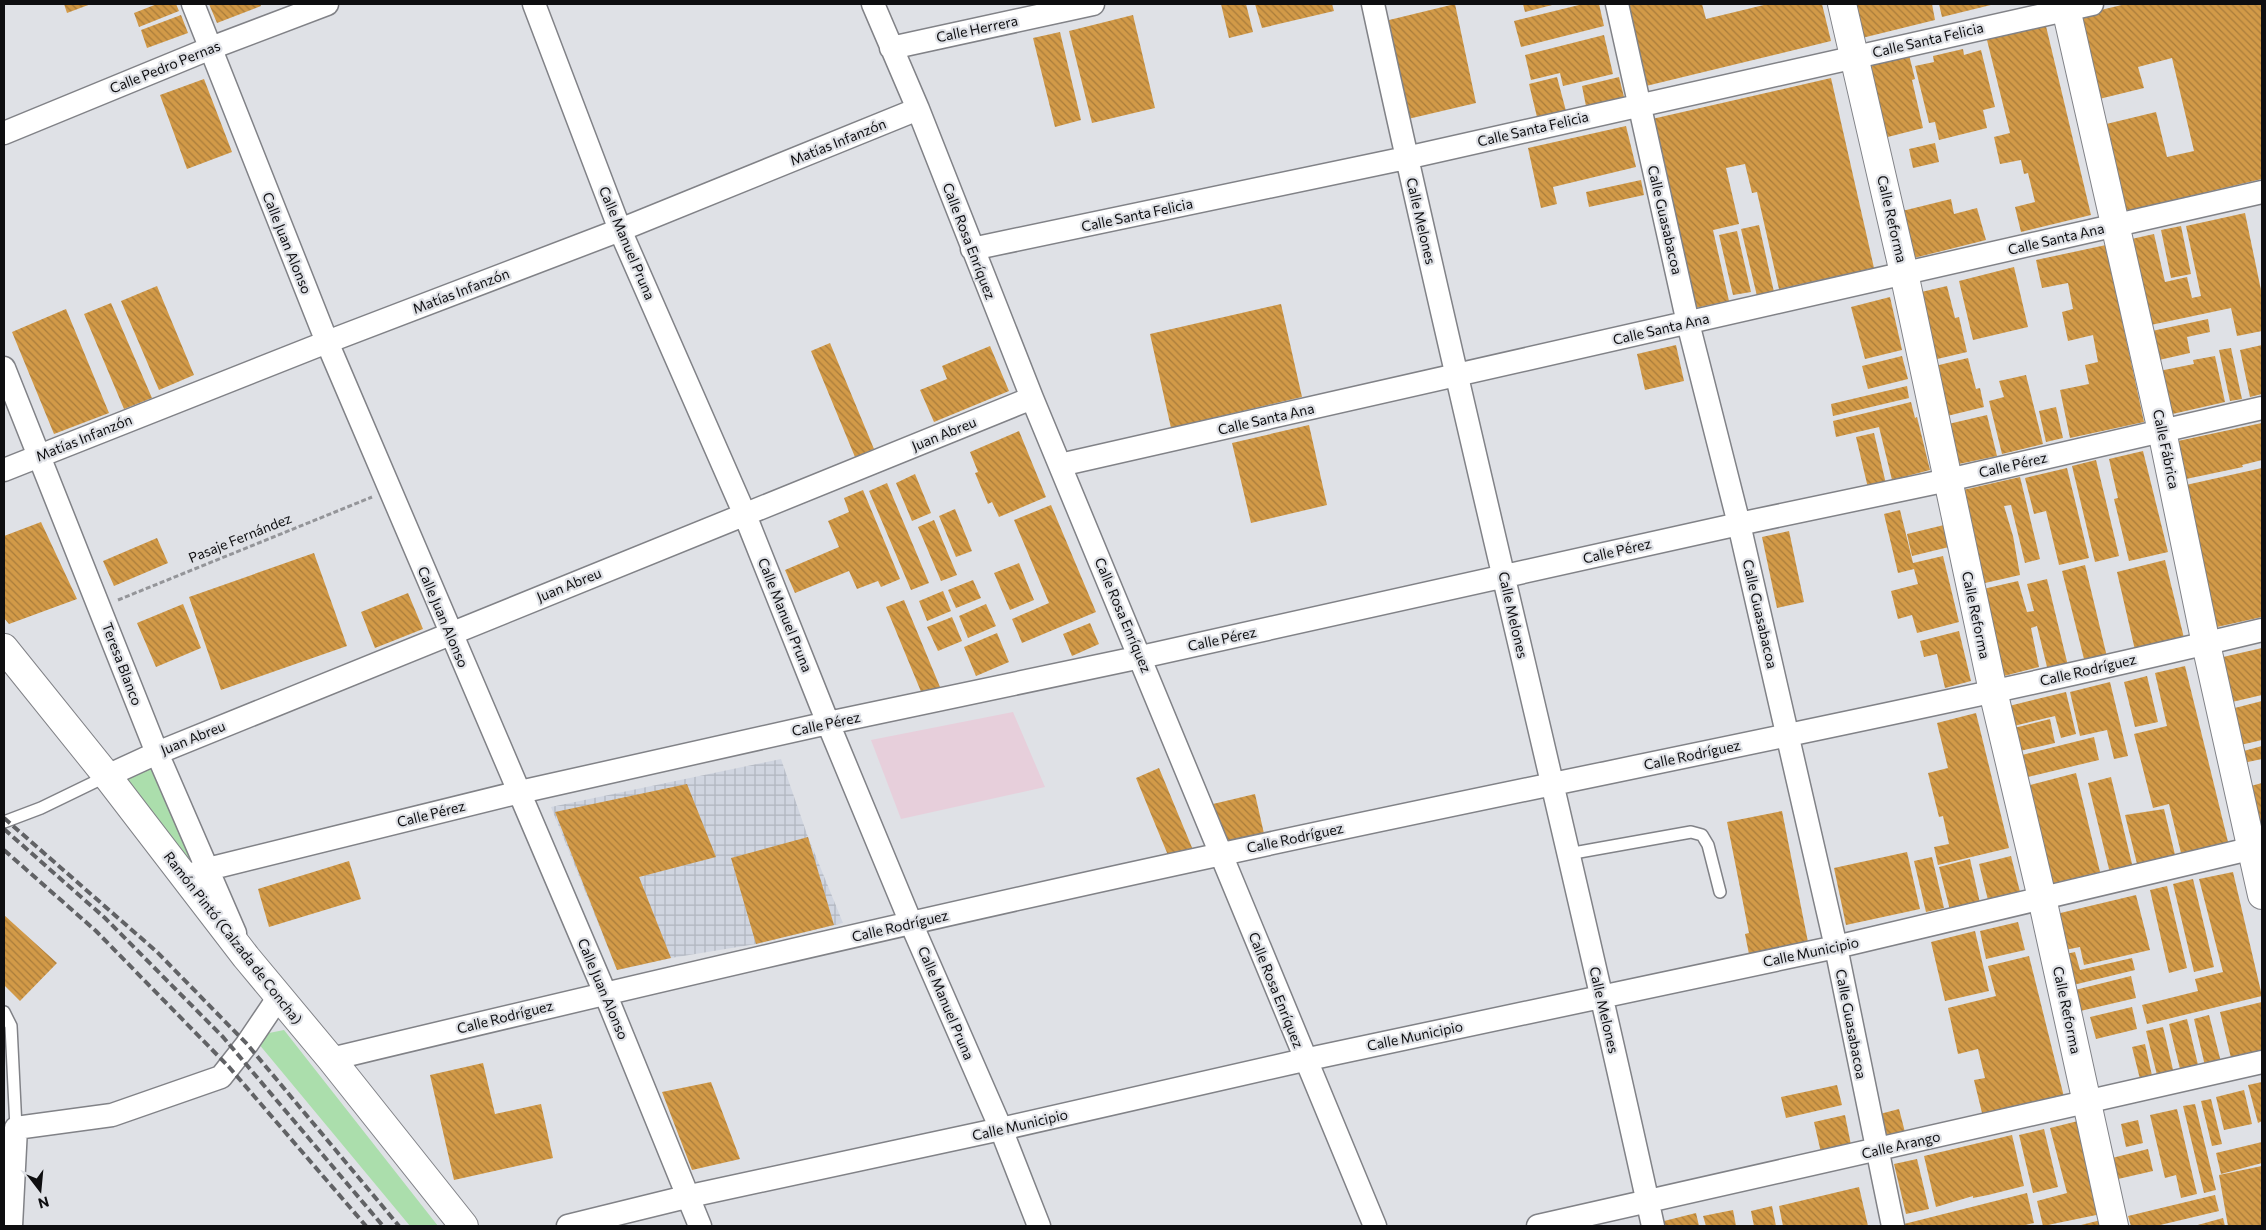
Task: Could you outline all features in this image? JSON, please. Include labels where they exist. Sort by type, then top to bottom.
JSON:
[{"type":"street","name":"Calle Juan Alonso","points":[[193,4],[327,342],[388,490],[520,792],[690,1196],[700,1226]]},
{"type":"street","name":"Calle Pedro Pernas","points":[[4,133],[211,48],[327,4]]},
{"type":"street","name":"Calle Manuel Pruna","points":[[534,4],[620,230],[745,514],[828,723],[911,923],[1001,1129],[1039,1226]]},
{"type":"street","name":"Calle Rosa Enríquez","points":[[873,4],[918,109],[1032,398],[1222,854],[1304,1060],[1375,1226]]},
{"type":"street","name":"Calle Herrera","points":[[891,48],[1093,4]]},
{"type":"street","name":"Calle Melones","points":[[1373,4],[1406,158],[1505,577],[1653,1226]]},
{"type":"street","name":"Calle Guasabacoa","points":[[1616,4],[1688,323],[1739,524],[1836,947],[1893,1226]]},
{"type":"street","name":"Calle Reforma","points":[[1842,4],[1904,274],[1993,691],[2042,898],[2114,1226]]},
{"type":"street","name":"Calle Santa Felicia","points":[[972,249],[1406,158],[1854,57],[2065,7],[2092,4]]},
{"type":"street","name":"Calle Fábrica","points":[[2065,7],[2162,431],[2206,644],[2257,847],[2262,895]]},
{"type":"street","name":"Matías Infanzón","points":[[4,470],[327,342],[620,230],[918,109]]},
{"type":"street","name":"Calle Santa Ana","points":[[1060,465],[2262,192]]},
{"type":"street","name":"Teresa Blanco","points":[[4,368],[157,752],[196,873]]},
{"type":"street","name":"Juan Abreu","points":[[107,776],[157,752],[1032,398]]},
{"type":"street","name":"Calle Pérez","points":[[196,873],[520,792],[828,723],[1141,657],[1739,524],[1948,480],[2262,408]]},
{"type":"street","name":"Calle Rodríguez","points":[[331,1059],[605,993],[911,923],[1222,854],[1788,736],[2262,630]]},
{"type":"street","name":"Ramón Pintó (Calzada de Concha)","points":[[4,648],[107,776],[196,873],[246,957],[278,998],[331,1059],[464,1226]]},
{"type":"street","name":"Calle Municipio","points":[[568,1226],[690,1196],[1001,1129],[1304,1060],[1836,947],[2257,847]]},
{"type":"street","points":[[11,1226],[16,1128],[112,1115],[221,1077],[247,1044],[278,998]]},
{"type":"street","name":"Calle Arango","points":[[1538,1226],[1877,1151],[2262,1062]]},
{"type":"lane","points":[[4,822],[41,808],[107,776]]},
{"type":"lane","points":[[1568,854],[1691,832],[1702,835],[1708,845],[1720,892]]},
{"type":"lane","points":[[4,1012],[11,1026],[16,1128]]},
{"type":"path","name":"Pasaje Fernández","points":[[100,607],[388,490]]},
{"type":"shaded area","points":[[1013,712],[1045,787],[901,819],[871,740]]},
{"type":"shaded area","points":[[781,759],[808,837],[843,923],[756,944],[671,958],[617,970],[551,807]]},
{"type":"green space","points":[[153,766],[197,863],[189,865],[124,777]]},
{"type":"green space","points":[[284,1030],[438,1226],[410,1226],[258,1043],[269,1033]]},
{"type":"building","points":[[64,4],[91,4],[67,13]]},
{"type":"building","points":[[157,4],[176,4],[179,11],[139,27],[134,13]]},
{"type":"building","points":[[209,4],[260,4],[261,6],[217,23]]},
{"type":"building","points":[[1221,4],[1246,4],[1253,32],[1229,38]]},
{"type":"building","points":[[1255,4],[1332,4],[1334,11],[1262,28]]},
{"type":"building","points":[[1455,4],[1476,103],[1408,119],[1385,21]]},
{"type":"building","points":[[1523,4],[1556,4],[1525,12]]},
{"type":"building","points":[[1583,4],[1599,4],[1604,26],[1521,47],[1514,21]]},
{"type":"building","points":[[1626,4],[1702,4],[1706,19],[1768,4],[1822,4],[1831,41],[1646,86]]},
{"type":"building","points":[[1853,4],[1932,4],[1935,20],[1862,38]]},
{"type":"building","points":[[1939,4],[1995,4],[1942,17]]},
{"type":"building","points":[[2126,4],[2262,4],[2262,179],[2119,213],[2098,126],[2156,112],[2167,157],[2194,151],[2172,58],[2138,67],[2144,88],[2091,101],[2071,17]]},
{"type":"building","points":[[181,15],[188,33],[147,48],[141,30]]},
{"type":"building","points":[[1133,15],[1155,108],[1092,123],[1069,31]]},
{"type":"building","points":[[2045,22],[2091,215],[2021,232],[2015,207],[2035,202],[2028,173],[2024,174],[2021,160],[2000,164],[1994,137],[2010,133],[1986,36]]},
{"type":"building","points":[[1060,32],[1081,120],[1055,127],[1033,38]]},
{"type":"building","points":[[1604,35],[1613,74],[1563,86],[1560,73],[1531,80],[1525,55]]},
{"type":"building","points":[[1963,49],[1964,55],[1981,50],[1995,107],[1983,110],[1987,128],[1939,140],[1935,122],[1929,123],[1915,66],[1934,62],[1933,56]]},
{"type":"building","points":[[1909,55],[1915,79],[1912,80],[1923,128],[1876,140],[1859,67]]},
{"type":"building","points":[[1557,77],[1566,111],[1537,117],[1529,84]]},
{"type":"building","points":[[1619,77],[1624,97],[1586,106],[1582,86]]},
{"type":"building","points":[[1831,78],[1874,268],[1779,289],[1757,192],[1752,193],[1745,164],[1726,168],[1739,224],[1713,230],[1729,301],[1695,308],[1652,119]]},
{"type":"building","points":[[204,79],[232,152],[187,169],[160,95]]},
{"type":"building","points":[[1626,126],[1636,167],[1553,187],[1557,204],[1541,208],[1528,148]]},
{"type":"building","points":[[1935,143],[1939,162],[1913,168],[1909,149]]},
{"type":"building","points":[[1641,180],[1644,195],[1589,207],[1586,192]]},
{"type":"building","points":[[1951,199],[1954,214],[1977,208],[1986,240],[1906,260],[1894,213]]},
{"type":"building","points":[[2245,213],[2262,295],[2262,331],[2237,336],[2231,308],[2146,326],[2127,240],[2154,234],[2165,282],[2187,277],[2192,298],[2201,296],[2186,226]]},
{"type":"building","points":[[1759,225],[1774,292],[1757,296],[1741,229]]},
{"type":"building","points":[[2181,226],[2191,274],[2171,278],[2161,230]]},
{"type":"building","points":[[1737,231],[1751,292],[1733,295],[1719,235]]},
{"type":"building","points":[[2106,245],[2144,422],[2070,438],[2060,390],[2089,384],[2085,365],[2098,362],[2093,335],[2068,341],[2062,312],[2073,309],[2068,283],[2042,288],[2036,260]]},
{"type":"building","points":[[2014,267],[2028,327],[1973,340],[1959,281]]},
{"type":"building","points":[[157,286],[194,375],[159,390],[121,301]]},
{"type":"building","points":[[1947,286],[1955,318],[1959,317],[1967,352],[1933,360],[1917,293]]},
{"type":"building","points":[[1890,297],[1902,350],[1865,359],[1851,307]]},
{"type":"building","points":[[111,303],[152,398],[124,409],[84,314]]},
{"type":"building","points":[[1281,304],[1302,397],[1171,428],[1150,334]]},
{"type":"building","points":[[66,309],[109,413],[54,434],[12,332]]},
{"type":"building","points":[[2208,319],[2210,332],[2187,337],[2190,353],[2159,360],[2152,331]]},
{"type":"building","points":[[830,343],[874,449],[855,457],[811,351]]},
{"type":"building","points":[[1676,345],[1684,381],[1645,390],[1637,354]]},
{"type":"building","points":[[2262,345],[2262,394],[2250,397],[2240,350]]},
{"type":"building","points":[[990,346],[1009,391],[934,422],[920,390],[947,379],[942,366]]},
{"type":"building","points":[[2231,348],[2242,399],[2230,401],[2219,350]]},
{"type":"building","points":[[1902,356],[1908,379],[1868,389],[1862,366]]},
{"type":"building","points":[[2215,356],[2225,402],[2168,415],[2159,371],[2194,364],[2193,360]]},
{"type":"building","points":[[1968,358],[1976,389],[1980,388],[1984,407],[1947,416],[1935,366]]},
{"type":"building","points":[[2026,375],[2043,444],[2002,454],[1989,401],[2004,397],[1999,381]]},
{"type":"building","points":[[1907,386],[1909,398],[1833,416],[1831,404]]},
{"type":"building","points":[[1911,402],[1915,418],[1917,417],[1930,470],[1892,480],[1879,427],[1836,437],[1833,421]]},
{"type":"building","points":[[2056,407],[2063,438],[2046,442],[2039,411]]},
{"type":"building","points":[[1987,415],[1997,456],[1954,465],[1944,425]]},
{"type":"building","points":[[2262,423],[2262,460],[2242,465],[2243,467],[2186,479],[2178,441]]},
{"type":"building","points":[[1309,425],[1327,505],[1251,523],[1232,443]]},
{"type":"building","points":[[1019,431],[1046,497],[999,517],[992,502],[988,504],[975,473],[978,472],[970,452]]},
{"type":"building","points":[[1874,433],[1886,484],[1868,488],[1856,437]]},
{"type":"building","points":[[2143,451],[2168,552],[2129,561],[2114,499],[2118,498],[2109,459]]},
{"type":"building","points":[[2096,460],[2119,556],[2095,562],[2072,466]]},
{"type":"building","points":[[2067,468],[2089,558],[2059,565],[2046,511],[2034,514],[2025,478]]},
{"type":"building","points":[[2262,468],[2262,617],[2217,627],[2203,563],[2201,564],[2186,485]]},
{"type":"building","points":[[915,474],[931,513],[912,521],[896,483]]},
{"type":"building","points":[[2020,477],[2040,559],[2025,563],[2011,505],[2004,506],[2013,536],[2020,575],[1985,583],[1963,490]]},
{"type":"building","points":[[887,483],[929,583],[911,590],[869,491]]},
{"type":"building","points":[[863,490],[900,579],[881,587],[878,581],[857,589],[849,571],[795,593],[785,570],[839,547],[828,521],[849,512],[844,498]]},
{"type":"building","points":[[1051,505],[1096,612],[1022,643],[1012,619],[1049,603],[1014,520]]},
{"type":"building","points":[[955,509],[972,551],[956,557],[939,516]]},
{"type":"building","points":[[1900,510],[1913,563],[1943,556],[1959,622],[1917,633],[1912,615],[1898,619],[1891,591],[1918,584],[1914,569],[1898,573],[1884,514]]},
{"type":"building","points":[[934,520],[957,575],[941,581],[918,527]]},
{"type":"building","points":[[41,522],[77,599],[9,624],[4,618],[4,536]]},
{"type":"building","points":[[1944,525],[1949,547],[1912,556],[1907,534]]},
{"type":"building","points":[[1789,531],[1804,602],[1777,608],[1762,537]]},
{"type":"building","points":[[157,538],[168,563],[114,586],[103,561]]},
{"type":"building","points":[[314,553],[347,646],[221,690],[189,597]]},
{"type":"building","points":[[2165,560],[2184,638],[2135,650],[2117,572]]},
{"type":"building","points":[[1019,563],[1034,600],[1010,610],[994,573]]},
{"type":"building","points":[[2085,565],[2107,657],[2085,663],[2062,571]]},
{"type":"building","points":[[2047,579],[2068,666],[2048,671],[2037,626],[2031,628],[2039,667],[2000,677],[1979,590],[2018,581],[2027,612],[2034,611],[2027,584]]},
{"type":"building","points":[[973,580],[981,598],[956,608],[948,590]]},
{"type":"building","points":[[943,591],[951,611],[927,621],[919,601]]},
{"type":"building","points":[[408,593],[423,629],[375,648],[361,612]]},
{"type":"building","points":[[904,600],[940,687],[922,694],[886,607]]},
{"type":"building","points":[[183,604],[201,648],[156,667],[137,623]]},
{"type":"building","points":[[986,604],[996,626],[968,638],[959,616]]},
{"type":"building","points":[[952,617],[962,641],[938,651],[927,627]]},
{"type":"building","points":[[1090,623],[1099,644],[1072,656],[1063,634]]},
{"type":"building","points":[[1959,631],[1971,681],[1945,688],[1937,654],[1924,657],[1920,641]]},
{"type":"building","points":[[997,633],[1009,662],[976,676],[964,647]]},
{"type":"building","points":[[2262,648],[2262,695],[2232,702],[2223,657]]},
{"type":"building","points":[[2185,666],[2229,846],[2182,857],[2169,804],[2153,808],[2134,734],[2167,726],[2155,673]]},
{"type":"building","points":[[2147,676],[2158,722],[2135,727],[2124,682]]},
{"type":"building","points":[[2110,682],[2128,756],[2114,759],[2107,730],[2080,736],[2070,692]]},
{"type":"building","points":[[2066,692],[2076,734],[2061,738],[2055,716],[2014,726],[2009,706]]},
{"type":"building","points":[[2262,701],[2262,740],[2236,746],[2227,710]]},
{"type":"building","points":[[1976,713],[2009,848],[1938,865],[1934,847],[1949,844],[1943,816],[1939,817],[1928,773],[1948,768],[1937,723]]},
{"type":"building","points":[[2050,719],[2055,743],[2015,752],[2010,729]]},
{"type":"building","points":[[2094,737],[2099,760],[2019,779],[2014,757]]},
{"type":"building","points":[[2262,746],[2262,759],[2243,763],[2240,752]]},
{"type":"building","points":[[1159,768],[1193,850],[1170,860],[1136,778]]},
{"type":"building","points":[[2076,773],[2100,872],[2047,885],[2022,787]]},
{"type":"building","points":[[2111,777],[2133,868],[2110,873],[2088,783]]},
{"type":"building","points":[[2262,783],[2262,836],[2247,787]]},
{"type":"building","points":[[687,784],[716,857],[639,877],[671,958],[617,970],[555,812]]},
{"type":"building","points":[[1255,794],[1265,838],[1229,846],[1213,804]]},
{"type":"building","points":[[2164,809],[2176,859],[2138,868],[2125,815]]},
{"type":"building","points":[[1782,811],[1808,942],[1749,954],[1745,934],[1749,933],[1727,822]]},
{"type":"building","points":[[808,837],[834,925],[756,944],[731,858]]},
{"type":"building","points":[[1907,852],[1920,909],[1846,925],[1834,868]]},
{"type":"building","points":[[2011,856],[2020,892],[1988,900],[1979,864]]},
{"type":"building","points":[[1932,857],[1944,908],[1926,912],[1914,861]]},
{"type":"building","points":[[1970,859],[1980,903],[1950,910],[1939,867]]},
{"type":"building","points":[[349,861],[361,899],[269,927],[258,889]]},
{"type":"building","points":[[2233,872],[2262,996],[2147,1024],[2142,1005],[2198,991],[2195,979],[2223,972],[2199,879]]},
{"type":"building","points":[[2193,879],[2214,967],[2194,972],[2173,884]]},
{"type":"building","points":[[2167,886],[2187,968],[2169,973],[2150,890]]},
{"type":"building","points":[[2136,895],[2150,950],[2084,965],[2080,947],[2060,951],[2052,915]]},
{"type":"building","points":[[4,915],[57,963],[20,1001],[4,985]]},
{"type":"building","points":[[2018,922],[2025,950],[1986,959],[1980,931]]},
{"type":"building","points":[[1975,931],[1989,991],[1945,1001],[1931,942]]},
{"type":"building","points":[[2075,952],[2080,970],[2132,958],[2135,970],[2069,986],[2061,955]]},
{"type":"building","points":[[2029,956],[2064,1097],[1983,1117],[1974,1080],[1985,1078],[1978,1049],[1958,1054],[1948,1008],[1996,996],[1988,966]]},
{"type":"building","points":[[2131,976],[2136,998],[2076,1012],[2071,991]]},
{"type":"building","points":[[2262,1002],[2262,1055],[2232,1062],[2220,1012]]},
{"type":"building","points":[[2132,1007],[2137,1029],[2096,1039],[2090,1017]]},
{"type":"building","points":[[2209,1015],[2221,1062],[2205,1066],[2194,1019]]},
{"type":"building","points":[[2187,1019],[2199,1069],[2181,1073],[2169,1024]]},
{"type":"building","points":[[2163,1027],[2174,1074],[2158,1079],[2146,1031]]},
{"type":"building","points":[[2145,1044],[2153,1080],[2141,1083],[2132,1047]]},
{"type":"building","points":[[483,1063],[495,1114],[541,1104],[553,1158],[454,1180],[430,1075]]},
{"type":"building","points":[[711,1082],[740,1159],[692,1170],[662,1092]]},
{"type":"building","points":[[2262,1082],[2262,1121],[2258,1123],[2248,1085]]},
{"type":"building","points":[[1837,1085],[1842,1105],[1786,1118],[1781,1097]]},
{"type":"building","points":[[2244,1090],[2252,1124],[2224,1130],[2216,1097]]},
{"type":"building","points":[[2211,1099],[2222,1144],[2212,1146],[2201,1101]]},
{"type":"building","points":[[2195,1104],[2216,1190],[2204,1193],[2183,1106]]},
{"type":"building","points":[[1899,1109],[1906,1136],[1883,1141],[1876,1115]]},
{"type":"building","points":[[2177,1109],[2197,1194],[2181,1198],[2176,1175],[2165,1178],[2150,1115]]},
{"type":"building","points":[[1845,1115],[1852,1150],[1822,1157],[1814,1122]]},
{"type":"building","points":[[2138,1120],[2143,1143],[2126,1147],[2121,1124]]},
{"type":"building","points":[[2078,1121],[2101,1214],[2043,1226],[2037,1201],[2067,1193],[2050,1128]]},
{"type":"building","points":[[2044,1129],[2058,1187],[2033,1193],[2019,1135]]},
{"type":"building","points":[[2012,1135],[2024,1186],[1973,1198],[1973,1196],[1936,1207],[1924,1156]]},
{"type":"building","points":[[2262,1142],[2262,1163],[2221,1174],[2216,1153]]},
{"type":"building","points":[[2148,1149],[2153,1171],[2118,1179],[2112,1158]]},
{"type":"building","points":[[1917,1159],[1929,1209],[1906,1214],[1894,1164]]},
{"type":"building","points":[[2262,1166],[2262,1226],[2228,1226],[2219,1175]]},
{"type":"building","points":[[1859,1187],[1868,1226],[1783,1226],[1779,1206]]},
{"type":"building","points":[[2027,1193],[2034,1223],[2021,1226],[1905,1226],[1904,1224]]},
{"type":"building","points":[[2215,1195],[2219,1211],[2156,1226],[2131,1226],[2128,1216]]},
{"type":"building","points":[[1772,1206],[1776,1226],[1754,1226],[1751,1211]]},
{"type":"building","points":[[1733,1210],[1736,1226],[1706,1226],[1703,1216]]},
{"type":"building","points":[[1696,1213],[1699,1226],[1657,1226],[1656,1223]]},
{"type":"building","points":[[2223,1218],[2225,1226],[2194,1226]]},
{"type":"building","points":[[2101,1220],[2102,1226],[2077,1226]]},
{"type":"railway","points":[[4,818],[157,952],[247,1044],[399,1226]]},
{"type":"railway","points":[[4,829],[105,918],[223,1037],[383,1226]]},
{"type":"railway","points":[[4,850],[96,931],[229,1067],[366,1226]]}]
